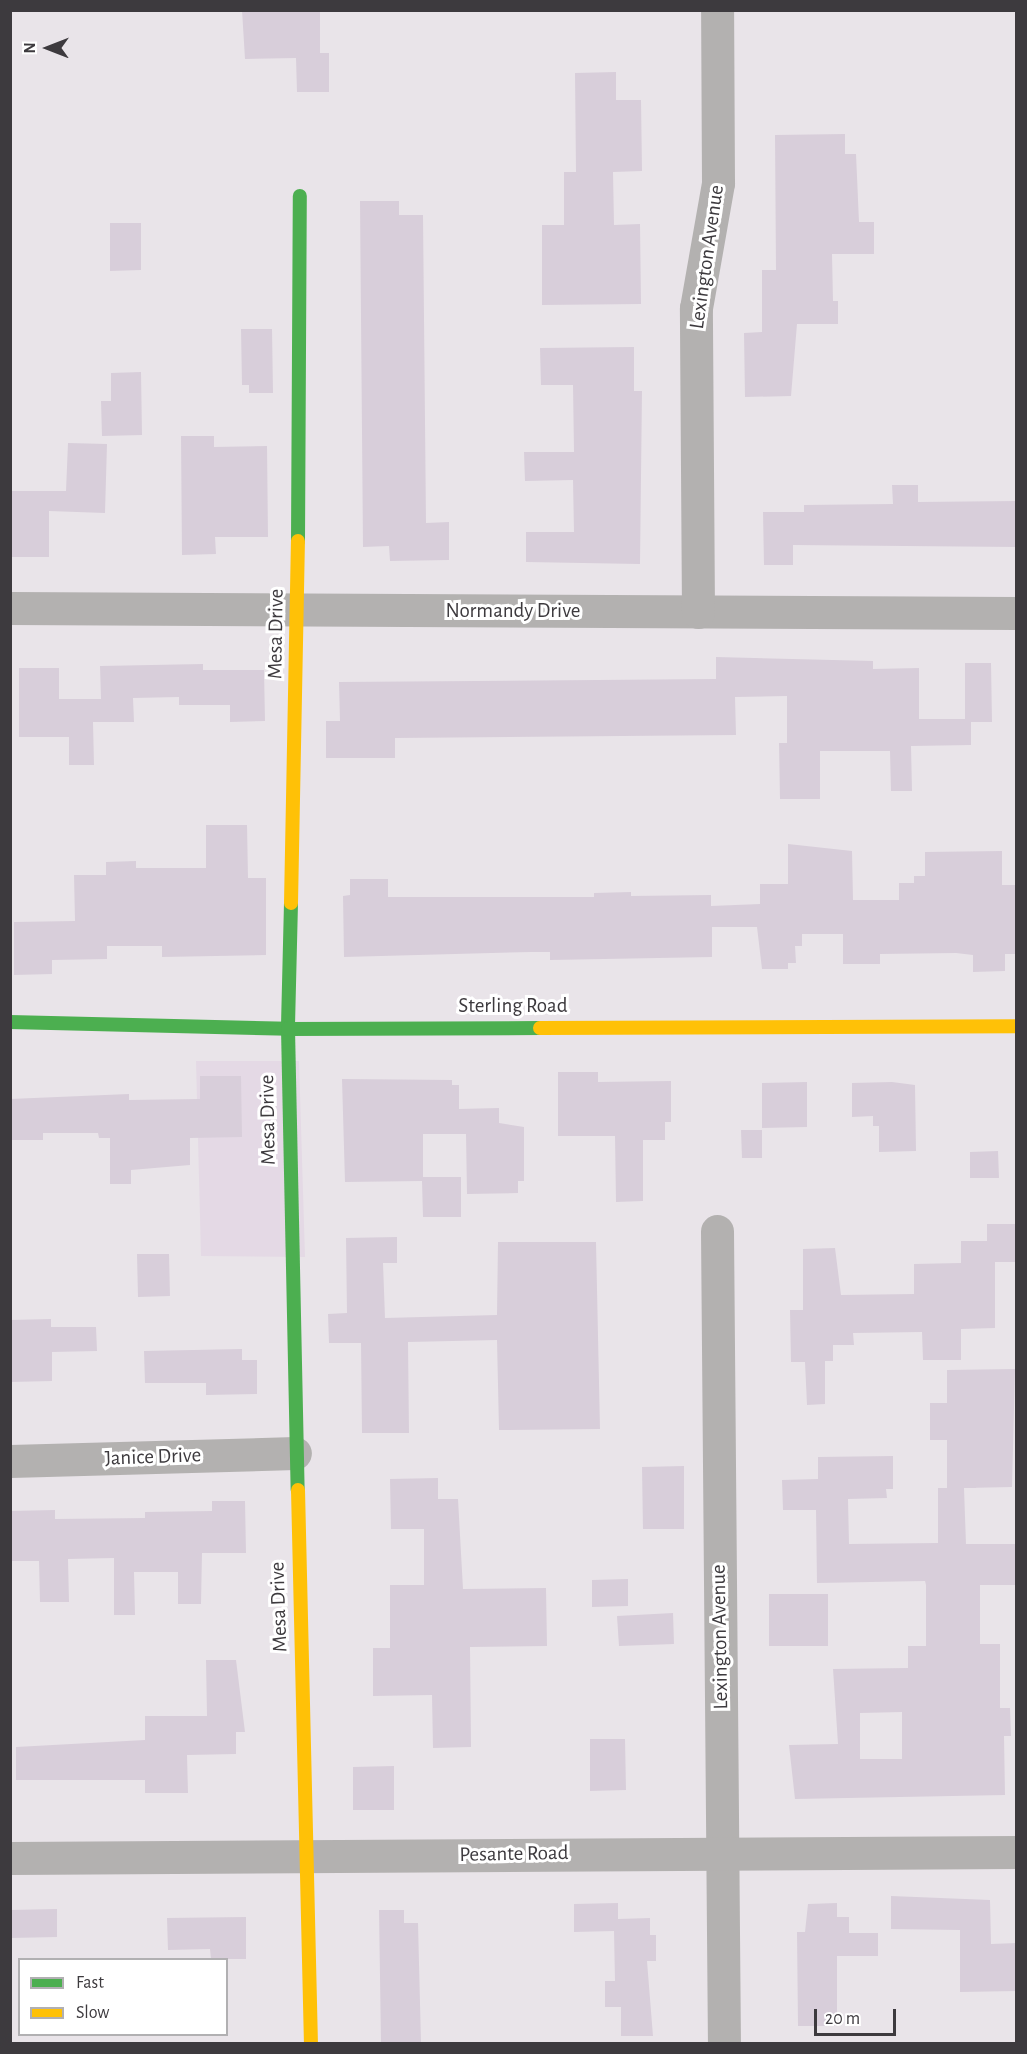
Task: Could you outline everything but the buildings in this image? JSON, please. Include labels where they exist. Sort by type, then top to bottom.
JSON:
[{"type":"street","name":"Lexington Avenue","points":[[698,612],[696,308],[718,183],[717,10]]},
{"type":"street","name":"Mesa Drive","points":[[300,196],[298,609],[288,1029],[295,1453],[309,1858],[311,2043]]},
{"type":"street","name":"Normandy Drive","points":[[10,609],[1017,613]]},
{"type":"street","name":"Sterling Road","points":[[10,1022],[288,1029],[1017,1026]]},
{"type":"street","name":"Lexington Avenue","points":[[717,1231],[724,2043]]},
{"type":"street","name":"Janice Drive","points":[[10,1461],[295,1453]]},
{"type":"street","name":"Pesante Road","points":[[10,1858],[309,1858],[722,1851],[1017,1852]]},
{"type":"shaded area","points":[[196,1061],[299,1061],[305,1257],[201,1256]]},
{"type":"traffic: fast","points":[[298,541],[300,196]]},
{"type":"traffic: fast","points":[[291,903],[288,1029],[298,1490]]},
{"type":"traffic: fast","points":[[10,1022],[288,1029],[540,1028]]},
{"type":"traffic: slow","points":[[291,903],[298,541]]},
{"type":"traffic: slow","points":[[540,1028],[1016,1026]]},
{"type":"traffic: slow","points":[[298,1490],[311,2044]]}]
